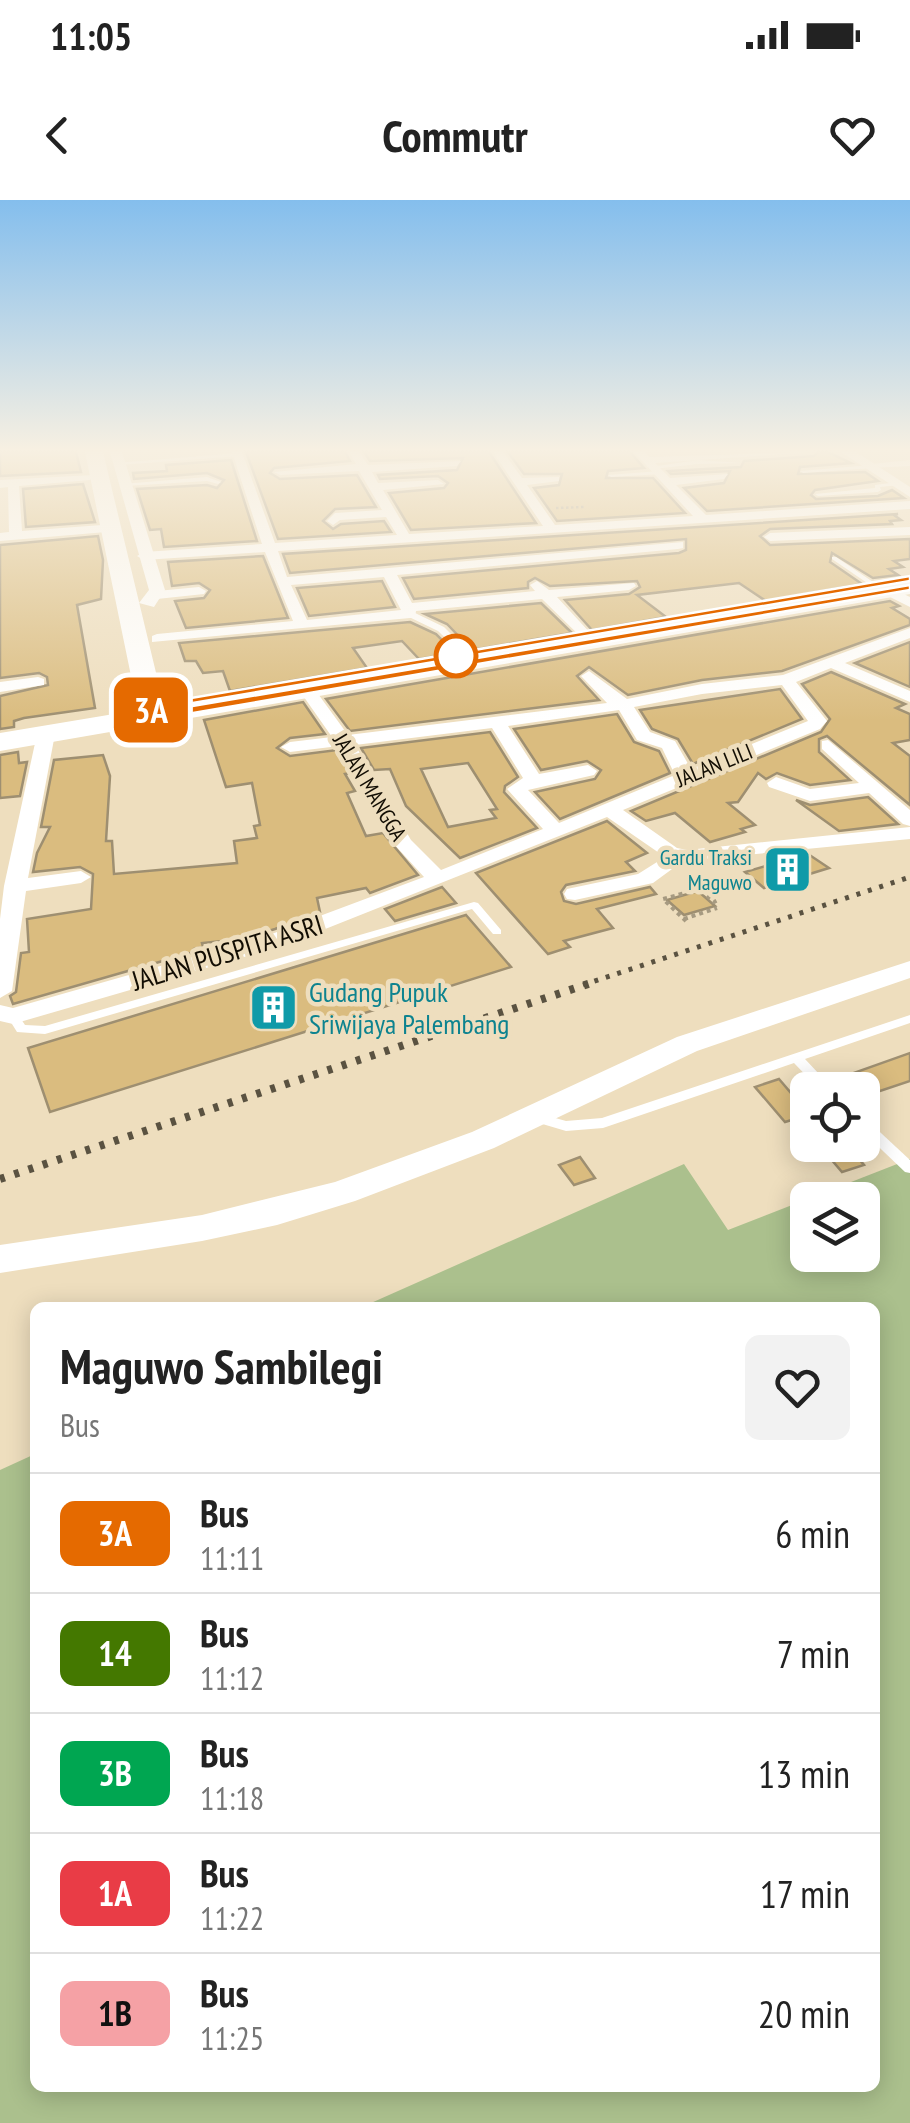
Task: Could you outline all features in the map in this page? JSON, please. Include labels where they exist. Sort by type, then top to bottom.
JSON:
[{"type":"highway","points":[[122,542],[146,612]]},
{"type":"highway","points":[[125,542],[165,694]]},
{"type":"highway","points":[[0,731],[86,716],[165,694],[248,691],[584,635],[899,589]]},
{"type":"highway","points":[[0,742],[46,734],[165,694],[307,690],[899,589]]},
{"type":"street","points":[[105,542],[115,594],[146,612],[302,625],[409,611],[456,581],[516,562],[678,545]]},
{"type":"street","points":[[136,542],[144,556],[146,612]]},
{"type":"street","points":[[267,542],[302,625]]},
{"type":"street","points":[[144,556],[324,542]]},
{"type":"street","points":[[375,542],[409,611]]},
{"type":"street","points":[[498,542],[584,635]]},
{"type":"street","points":[[768,542],[770,546],[810,542]]},
{"type":"street","points":[[429,552],[456,581]]},
{"type":"street","points":[[282,582],[389,572],[545,594],[629,586]]},
{"type":"street","points":[[146,612],[199,591]]},
{"type":"street","points":[[290,747],[497,723],[764,680],[786,680],[910,632]]},
{"type":"street","points":[[832,663],[910,697]]},
{"type":"street","points":[[589,676],[621,703],[643,736],[668,745],[685,776]]},
{"type":"street","name":"JALAN LILI","points":[[438,879],[814,725],[818,721],[786,680]]},
{"type":"street","points":[[0,687],[38,682]]},
{"type":"street","name":"JALAN MANGGA","points":[[307,690],[344,742],[404,843],[438,879]]},
{"type":"street","points":[[497,723],[534,780]]},
{"type":"street","points":[[0,991],[46,734]]},
{"type":"street","points":[[828,745],[910,820]]},
{"type":"street","points":[[554,830],[516,789],[534,780],[588,771]]},
{"type":"street","points":[[776,783],[790,794],[806,796],[910,792]]},
{"type":"street","points":[[608,808],[677,856],[910,833]]},
{"type":"street","points":[[576,894],[657,873],[677,856]]},
{"type":"street","points":[[16,886],[82,878]]},
{"type":"street","name":"JALAN PUSPITA ASRI","points":[[7,1015],[276,940],[438,879]]},
{"type":"street","points":[[0,1259],[278,1212],[415,1168],[534,1118],[687,1044],[910,969]]},
{"type":"lane","points":[[834,558],[899,589]]},
{"type":"lane","points":[[409,611],[441,628],[467,654]]},
{"type":"lane","points":[[7,1015],[21,1029],[45,1030],[474,904],[498,932]]},
{"type":"lane","points":[[534,1118],[566,1126],[603,1123],[910,1019]]},
{"type":"lane","points":[[796,1058],[810,1072]]},
{"type":"lane","points":[[880,1140],[910,1168]]},
{"type":"path","points":[[717,908],[685,920],[664,899],[700,889],[714,902],[718,900]]},
{"type":"green space","points":[[910,1159],[910,2123],[0,2123],[0,1470],[30,1456],[30,2092],[880,2092],[880,1302],[373,1302],[684,1164],[728,1230],[790,1206],[790,1272],[880,1272],[880,1182],[851,1182]]},
{"type":"building","points":[[99,542],[103,560],[101,599],[77,605],[95,708],[24,718],[14,721],[14,727],[0,729],[0,696],[48,685],[47,677],[39,673],[0,678],[0,545]]},
{"type":"building","points":[[163,542],[246,542],[164,547]]},
{"type":"building","points":[[471,542],[654,542],[290,573],[283,554]]},
{"type":"building","points":[[686,542],[766,542],[770,545],[910,542],[910,559],[894,561],[903,567],[889,569],[898,575],[873,578],[832,553],[830,562],[862,584],[766,601],[739,583],[637,595],[666,617],[592,630],[565,600],[629,594],[640,587],[637,581],[550,586],[535,578],[528,582],[528,588],[414,599],[403,578],[679,553],[686,550]]},
{"type":"building","points":[[263,556],[288,618],[186,628],[175,601],[204,598],[210,590],[199,583],[172,586],[168,562]]},
{"type":"building","points":[[382,581],[395,607],[309,616],[297,588]]},
{"type":"building","points":[[890,601],[899,606],[892,608],[910,619],[910,625],[782,671],[702,680],[628,695],[589,667],[577,676],[599,700],[350,731],[326,699]]},
{"type":"building","points":[[541,603],[572,633],[472,650],[447,624],[425,614]]},
{"type":"building","points":[[410,622],[436,634],[455,653],[419,659],[402,641],[353,648],[367,668],[230,691],[223,671],[203,673],[196,661],[185,661],[179,643]]},
{"type":"building","points":[[910,642],[910,687],[855,663]]},
{"type":"building","points":[[831,672],[905,704],[896,708],[910,714],[910,740],[893,743],[910,756],[910,805],[827,736],[819,739],[819,752],[850,780],[810,785],[777,773],[766,779],[758,773],[738,802],[728,803],[755,825],[741,829],[745,832],[710,842],[675,813],[646,821],[631,811],[821,732],[830,719],[802,684]]},
{"type":"building","points":[[780,689],[802,719],[693,764],[678,739],[652,729],[640,710]]},
{"type":"building","points":[[303,702],[325,734],[290,738],[277,748],[290,756],[337,750],[350,773],[345,774],[355,791],[347,793],[366,836],[383,833],[418,875],[370,893],[366,888],[317,898],[320,912],[275,929],[242,939],[202,943],[203,947],[194,952],[13,1004],[10,996],[16,992],[21,953],[29,952],[27,919],[91,909],[93,874],[80,867],[33,872],[50,827],[41,827],[54,760],[103,755],[110,776],[106,841],[112,841],[114,874],[237,863],[234,841],[257,838],[254,826],[260,825],[252,783],[226,787],[204,720]]},
{"type":"building","points":[[617,714],[634,742],[659,751],[670,773],[560,819],[535,792],[595,779],[601,770],[587,761],[541,770],[514,729]]},
{"type":"building","points":[[490,732],[518,777],[505,786],[504,792],[537,828],[460,858],[406,806],[390,769],[374,770],[361,748]],"holes":[[[468,763],[497,809],[490,810],[496,818],[448,827],[421,769]]]},
{"type":"building","points":[[18,752],[19,763],[27,762],[20,796],[0,798],[0,755]]},
{"type":"building","points":[[868,797],[898,824],[839,831],[796,800],[810,805]]},
{"type":"building","points":[[607,821],[647,853],[626,862],[635,871],[566,885],[561,892],[564,901],[576,904],[650,887],[656,894],[597,909],[613,928],[564,941],[570,947],[548,954],[476,873]]},
{"type":"building","name":"Gardu Traksi Maguwo","points":[[808,854],[829,868],[764,888],[745,872]]},
{"type":"building","points":[[442,887],[456,903],[395,921],[385,909]]},
{"type":"building","points":[[698,891],[715,906],[684,915],[667,900]]},
{"type":"building","name":"Gudang Pupuk Sriwijaya Palembang","points":[[466,915],[511,967],[50,1112],[28,1048]]},
{"type":"building","points":[[910,1053],[910,1081],[880,1091],[880,1072],[856,1072]]},
{"type":"building","points":[[779,1079],[790,1092],[790,1120],[785,1122],[755,1087]]},
{"type":"building","points":[[580,1157],[595,1178],[574,1185],[559,1165]]},
{"type":"building","points":[[833,1162],[864,1165],[842,1172]]},
{"type":"railway","points":[[583,985],[910,877]]},
{"type":"railway","points":[[0,1179],[591,983]]},
{"type":"bus line","name":"3A","points":[[910,579],[150,706],[152,716],[910,587]]},
{"type":"place","name":"Gardu Traksi Maguwo","points":[[787,870]]},
{"type":"place","name":"Gudang Pupuk Sriwijaya Palembang","points":[[274,1007]]}]
